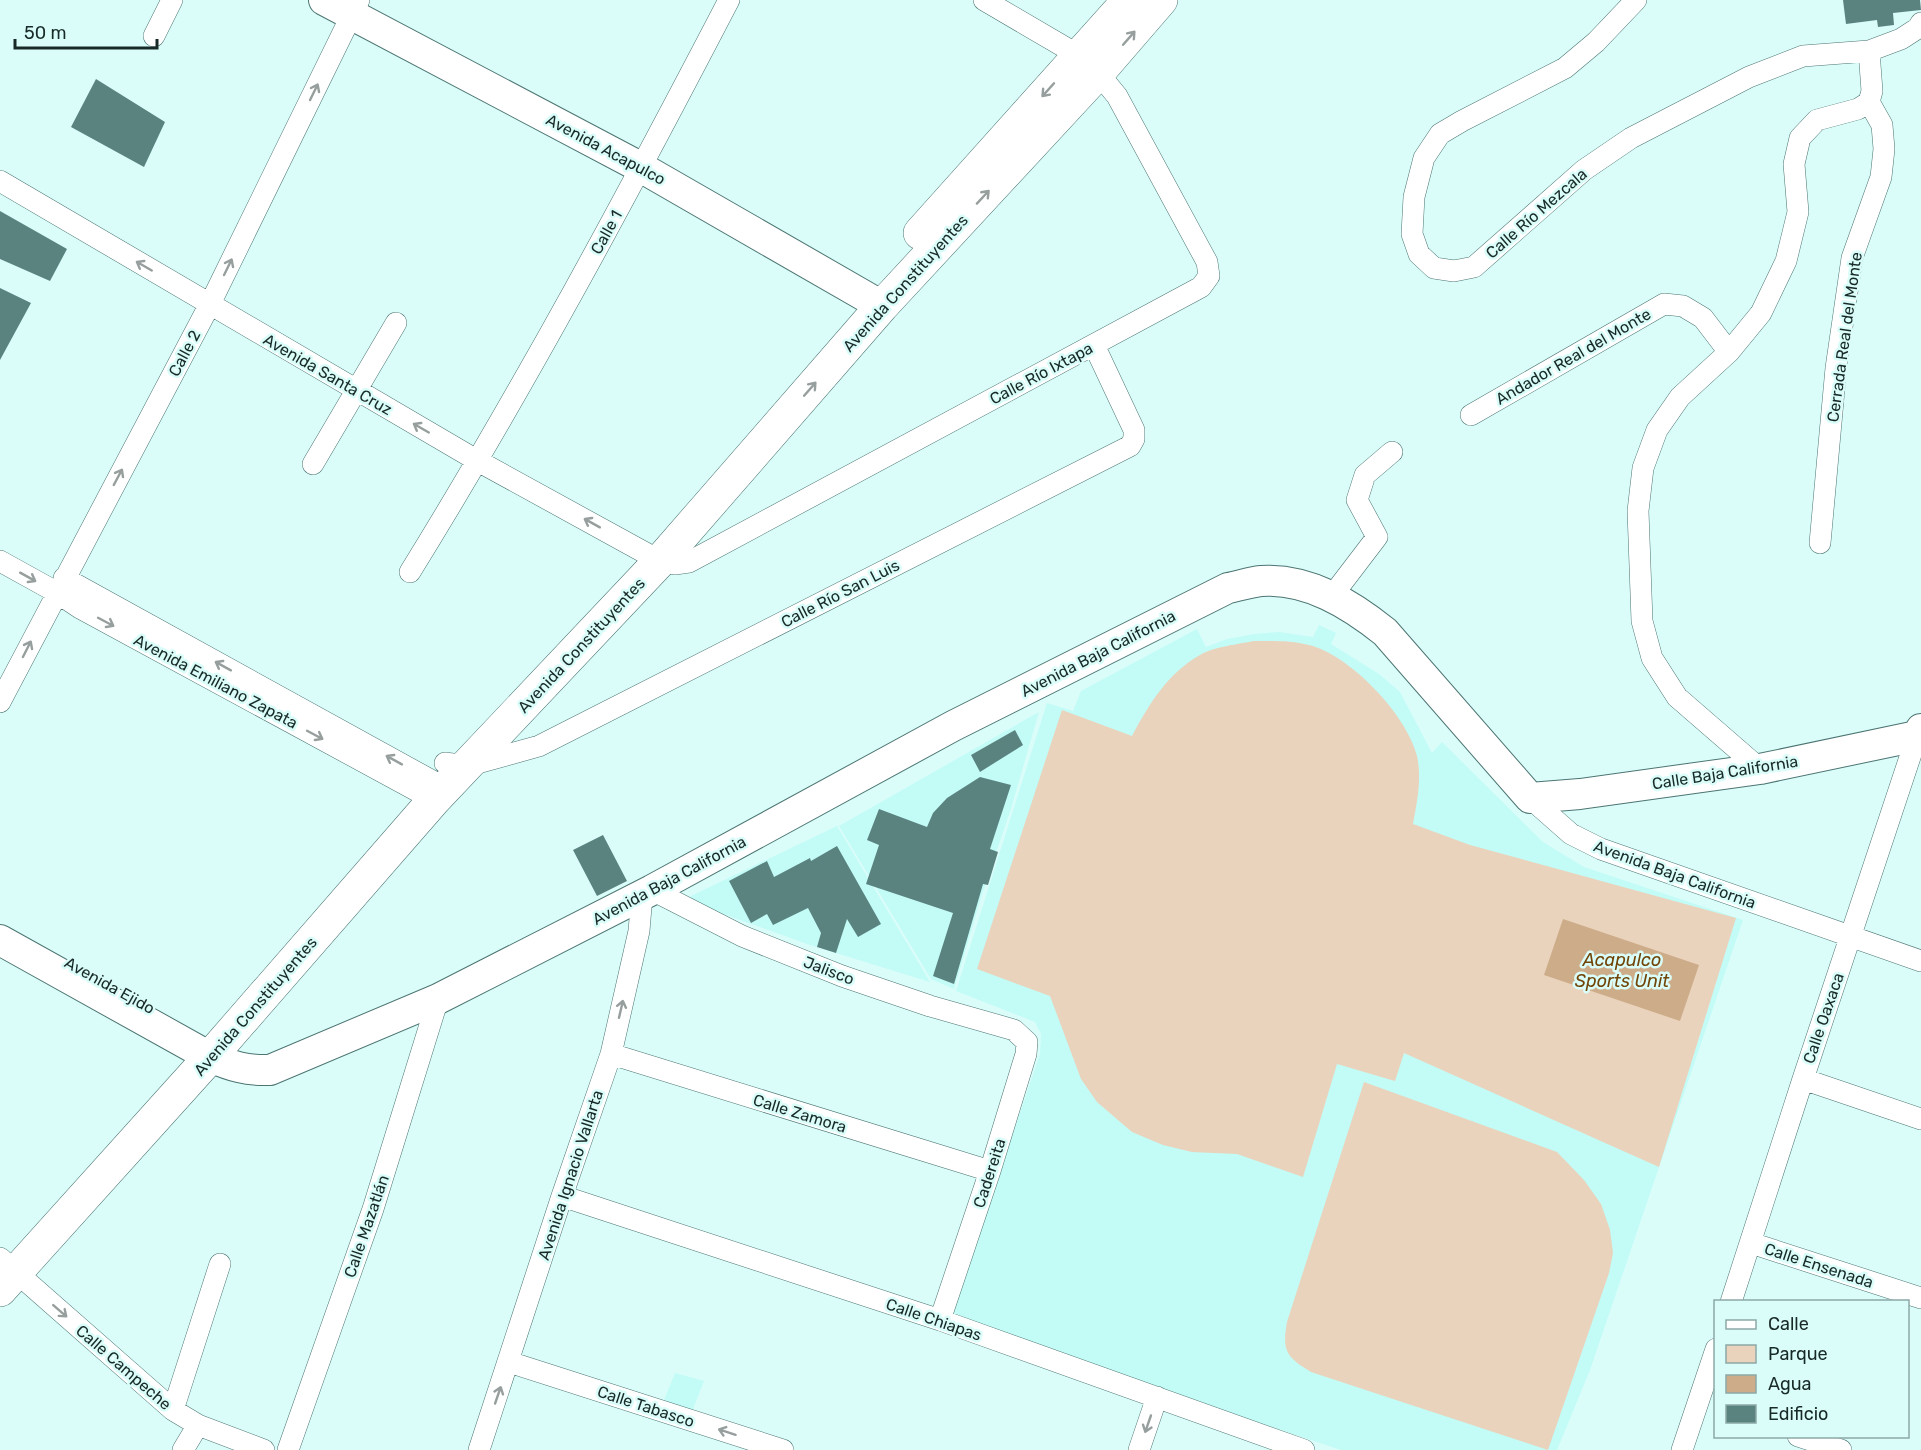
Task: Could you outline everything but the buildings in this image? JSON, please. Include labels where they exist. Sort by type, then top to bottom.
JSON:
[{"type":"main road","name":"Avenida Acapulco","points":[[324,0],[356,7],[873,301]]},
{"type":"main road","name":"Avenida Constituyentes","points":[[1088,64],[1129,0]]},
{"type":"main road","name":"Avenida Constituyentes","points":[[4,1269],[213,1052],[440,781],[652,556],[873,301],[1088,64],[1161,0]]},
{"type":"main road","name":"Avenida Baja California","points":[[213,1052],[251,1071],[270,1070],[438,999],[647,893],[953,726],[1228,588],[1261,581],[1294,584],[1332,596],[1359,611],[1385,632],[1530,798]]},
{"type":"main road","name":"Calle Baja California","points":[[1530,798],[1580,794],[1760,769],[1919,733]]},
{"type":"main road","name":"Avenida Ejido","points":[[0,925],[213,1052]]},
{"type":"main road","name":"Avenida Ejido","points":[[0,940],[213,1052]]},
{"type":"street","points":[[154,36],[172,0]]},
{"type":"street","name":"Calle 1","points":[[410,572],[478,461],[642,168],[729,0]]},
{"type":"street","points":[[984,0],[1088,64]]},
{"type":"street","name":"Calle Río Mezcala","points":[[1636,0],[1596,42],[1565,68],[1440,134],[1424,158],[1414,197],[1412,234],[1419,254],[1434,268],[1454,272],[1474,267],[1584,170],[1631,138],[1749,78],[1803,56],[1869,51],[1901,39],[1921,23]]},
{"type":"street","name":"Calle 2","points":[[0,702],[210,304],[356,7]]},
{"type":"street","points":[[1760,769],[1677,697],[1652,658],[1642,621],[1638,511],[1643,468],[1657,430],[1680,397],[1729,352],[1761,314],[1786,261],[1798,212],[1794,164],[1800,138],[1817,120],[1858,109],[1869,102],[1872,91],[1869,51]]},
{"type":"street","name":"Calle Río Ixtapa","points":[[652,556],[675,564],[689,562],[1201,287],[1209,276],[1207,262],[1123,107],[1088,64]]},
{"type":"street","name":"Cerrada Real del Monte","points":[[1820,543],[1836,368],[1852,258],[1881,177],[1882,168],[1884,149],[1882,125],[1869,102]]},
{"type":"street","name":"Avenida Santa Cruz","points":[[0,181],[478,461],[652,556]]},
{"type":"street","name":"Andador Real del Monte","points":[[1471,415],[1664,304],[1683,306],[1703,318],[1729,352]]},
{"type":"street","points":[[313,464],[396,323]]},
{"type":"street","name":"Calle Río San Luis","points":[[440,781],[539,746],[1130,446],[1134,439],[1134,430],[1094,345]]},
{"type":"street","points":[[1332,596],[1377,537],[1357,501],[1365,475],[1392,452]]},
{"type":"street","name":"Avenida Emiliano Zapata","points":[[0,561],[60,585],[440,781]]},
{"type":"street","name":"Calle Oaxaca","points":[[1732,1300],[1919,733]]},
{"type":"street","name":"Avenida Baja California","points":[[1530,798],[1571,834],[1601,849],[1921,961]]},
{"type":"street","name":"Jalisco","points":[[647,893],[742,936],[842,976],[930,1006],[1014,1030]]},
{"type":"street","name":"Avenida Ignacio Vallarta","points":[[479,1450],[611,1054],[647,893]]},
{"type":"street","name":"Calle Mazatlán","points":[[288,1450],[373,1209],[438,999]]},
{"type":"street","name":"Cadereita","points":[[940,1320],[1026,1054],[1027,1042],[1014,1030]]},
{"type":"street","name":"Calle Zamora","points":[[611,1054],[990,1171]]},
{"type":"street","points":[[1803,1079],[1921,1119]]},
{"type":"street","name":"Calle Chiapas","points":[[562,1196],[940,1320],[1304,1450]]},
{"type":"street","name":"Calle Ensenada","points":[[1751,1243],[1921,1298]]},
{"type":"street","points":[[173,1410],[220,1264]]},
{"type":"street","name":"Calle Campeche","points":[[4,1269],[173,1410],[198,1425],[264,1450]]},
{"type":"street","points":[[1682,1450],[1706,1407],[1714,1361]]},
{"type":"street","name":"Calle Tabasco","points":[[509,1362],[783,1450]]},
{"type":"street","points":[[1139,1450],[1157,1397]]},
{"type":"street","points":[[183,1450],[198,1425]]},
{"type":"street","points":[[1801,1438],[1841,1450]]},
{"type":"shaded area","points":[[1319,625],[1336,633],[1331,644],[1379,674],[1400,692],[1432,753],[1442,742],[1543,842],[1584,867],[1743,920],[1590,1370],[1557,1450],[1341,1450],[950,1319],[1040,1054],[1041,1034],[1035,1022],[956,991],[1047,703],[1073,711],[1081,691],[1197,629],[1206,647],[1227,639],[1254,634],[1279,632],[1313,637]]},
{"type":"shaded area","points":[[1039,712],[954,989],[931,979],[839,826]]},
{"type":"shaded area","points":[[837,826],[930,982],[807,944],[690,902],[691,896]]},
{"type":"shaded area","points":[[675,1373],[704,1381],[691,1414],[662,1405]]},
{"type":"green space","points":[[1254,641],[1295,642],[1325,651],[1359,674],[1389,705],[1402,723],[1417,756],[1419,782],[1413,824],[1470,845],[1736,918],[1659,1167],[1404,1053],[1395,1081],[1337,1064],[1303,1177],[1237,1154],[1192,1152],[1163,1145],[1132,1132],[1097,1102],[1081,1079],[1050,996],[977,969],[1062,710],[1132,736],[1160,690],[1189,662],[1212,650]]},
{"type":"green space","points":[[1364,1082],[1557,1152],[1584,1180],[1601,1204],[1610,1230],[1613,1253],[1609,1273],[1548,1450],[1311,1372],[1296,1362],[1288,1352],[1285,1340],[1287,1322]]},
{"type":"water","name":"Acapulco Sports Unit","points":[[1563,919],[1699,965],[1680,1021],[1544,975]]}]
